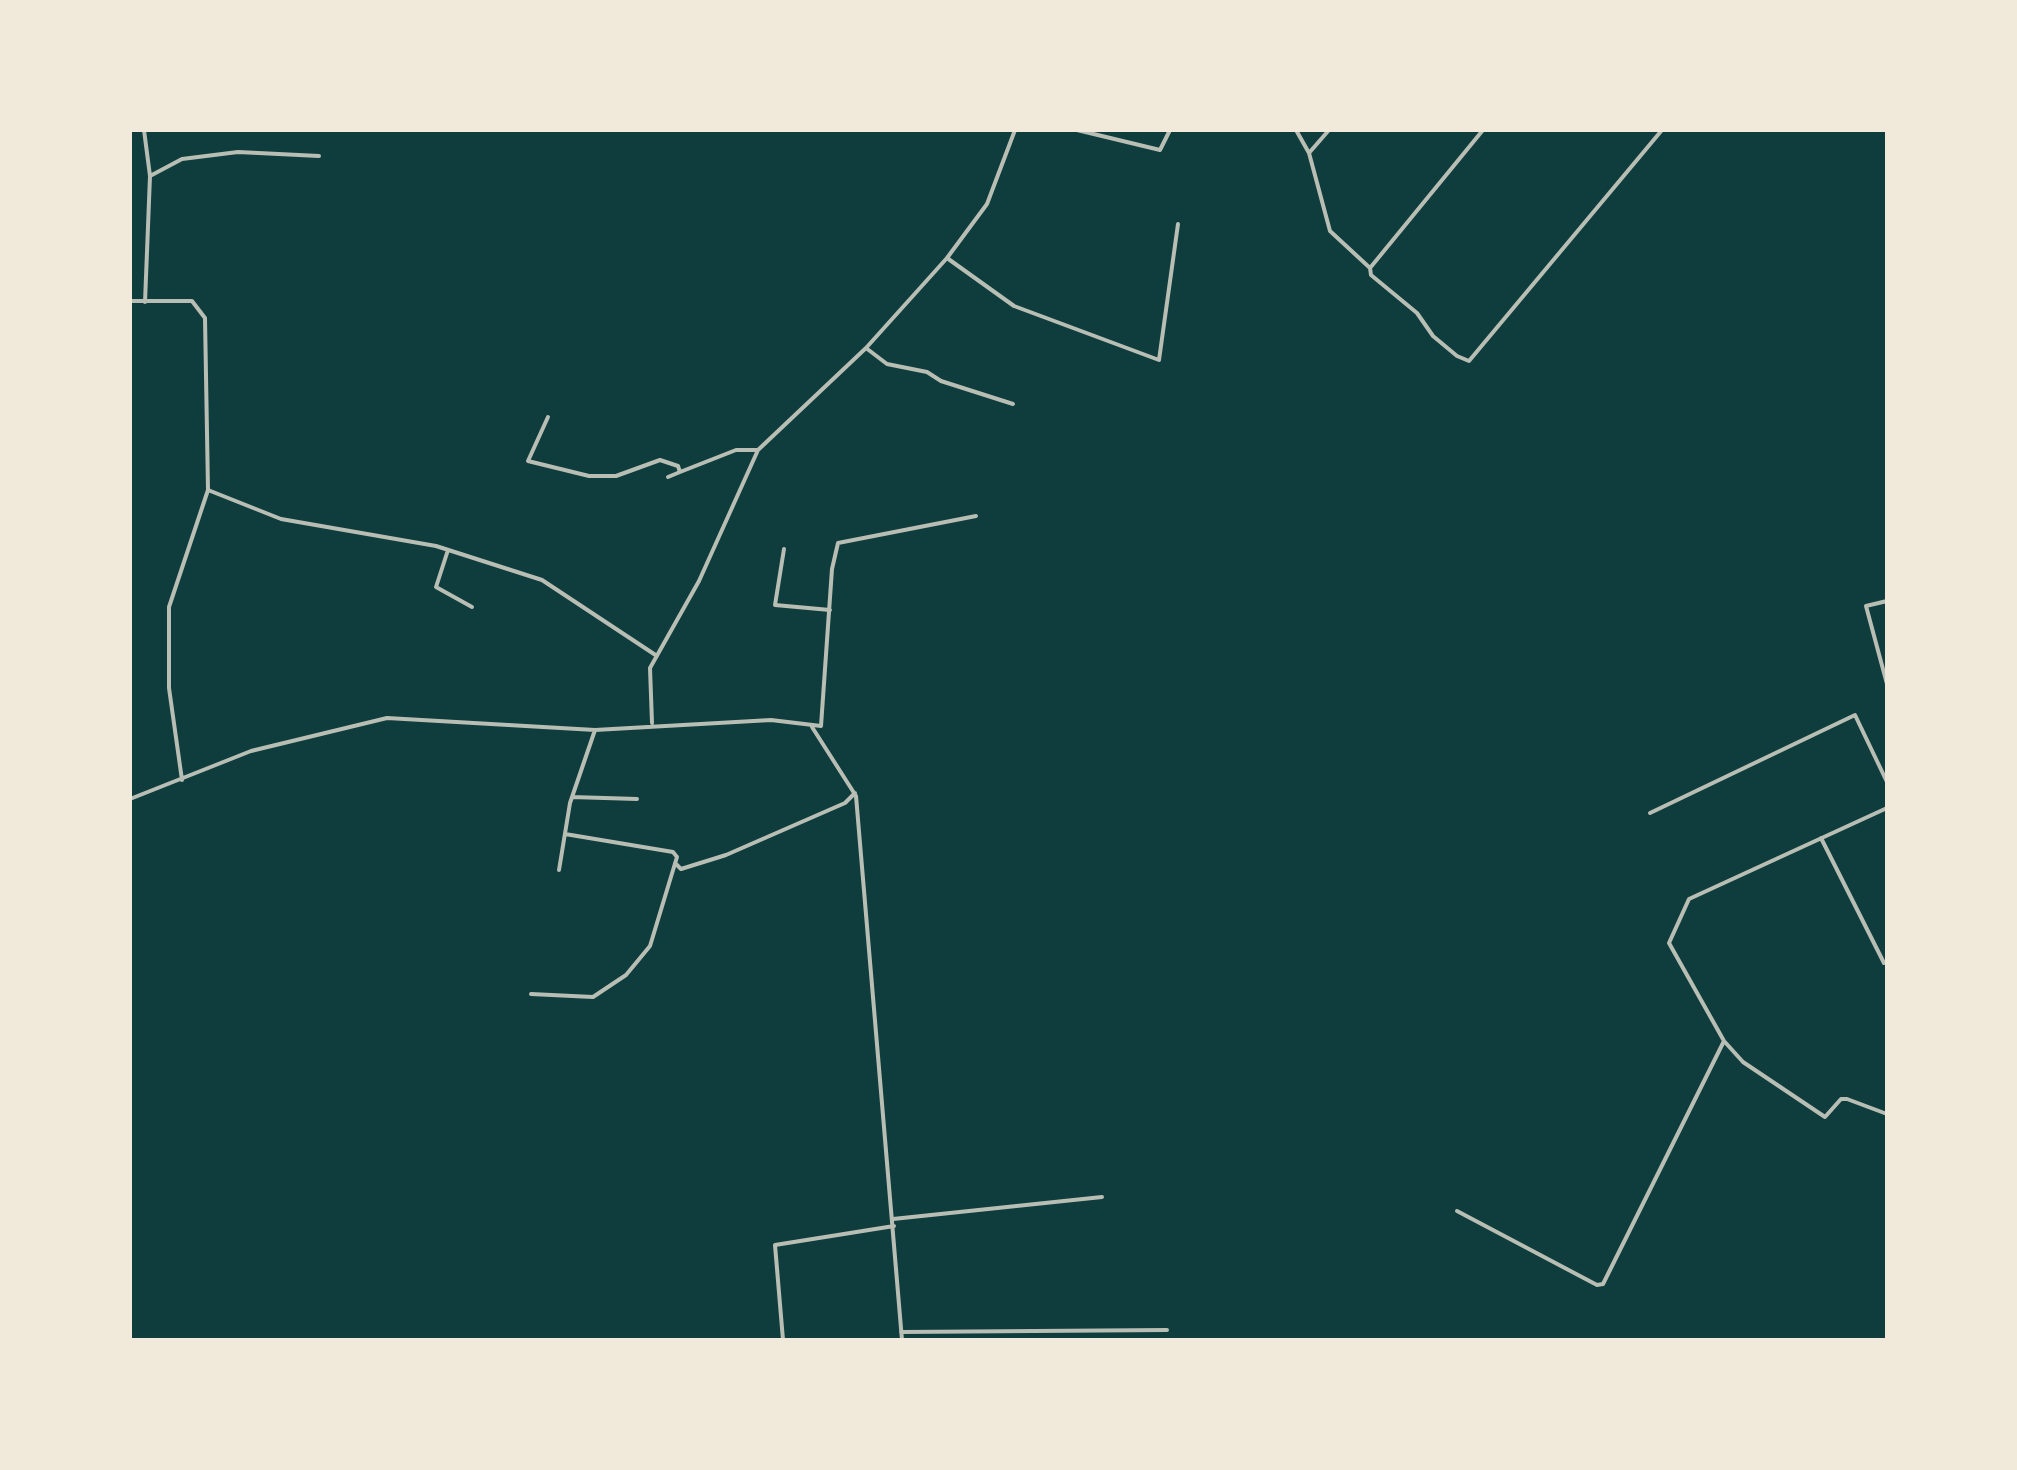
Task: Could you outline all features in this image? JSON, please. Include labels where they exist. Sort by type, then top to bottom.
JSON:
[{"type":"street","points":[[144,130],[150,176],[144,302]]},
{"type":"street","points":[[652,724],[650,668],[700,581],[758,450],[866,348],[947,258],[986,204],[1015,130]]},
{"type":"street","points":[[1077,130],[1160,150],[1170,130]]},
{"type":"street","points":[[1296,130],[1309,154],[1330,231],[1370,268],[1371,274],[1417,313],[1434,336],[1457,356],[1470,361],[1662,130]]},
{"type":"street","points":[[1309,154],[1329,130]]},
{"type":"street","points":[[1370,268],[1483,130]]},
{"type":"street","points":[[150,176],[182,158],[238,152],[320,156]]},
{"type":"street","points":[[947,258],[1014,306],[1158,360],[1178,224]]},
{"type":"street","points":[[130,301],[192,301],[206,318],[208,490],[169,608],[169,688],[182,780]]},
{"type":"street","points":[[866,348],[887,364],[928,372],[941,381],[1014,404]]},
{"type":"street","points":[[548,417],[528,460],[532,462],[590,476],[616,476],[660,460],[678,466],[680,472]]},
{"type":"street","points":[[668,477],[736,450],[758,450]]},
{"type":"street","points":[[208,490],[280,519],[448,550],[542,580],[657,656]]},
{"type":"street","points":[[130,799],[251,751],[387,718],[595,730],[771,720],[812,728],[822,726],[838,542],[976,516]]},
{"type":"street","points":[[784,549],[775,606],[830,610]]},
{"type":"street","points":[[448,550],[436,587],[472,607]]},
{"type":"street","points":[[1887,602],[1866,606],[1887,684]]},
{"type":"street","points":[[1650,813],[1856,715],[1887,782]]},
{"type":"street","points":[[812,728],[854,794],[902,1340]]},
{"type":"street","points":[[558,870],[572,797],[595,730]]},
{"type":"street","points":[[675,863],[681,868],[726,854],[844,803],[854,794]]},
{"type":"street","points":[[572,797],[636,798]]},
{"type":"street","points":[[1887,808],[1689,899],[1669,942],[1724,1041],[1743,1062],[1819,1115],[1830,1116],[1840,1099],[1887,1114]]},
{"type":"street","points":[[531,994],[593,997],[626,975],[650,946],[675,863],[673,852],[565,834]]},
{"type":"street","points":[[1821,838],[1884,963]]},
{"type":"street","points":[[1457,1211],[1604,1284],[1724,1041]]},
{"type":"street","points":[[783,1340],[774,1245],[894,1222],[1102,1196]]},
{"type":"street","points":[[901,1332],[1166,1330]]}]
